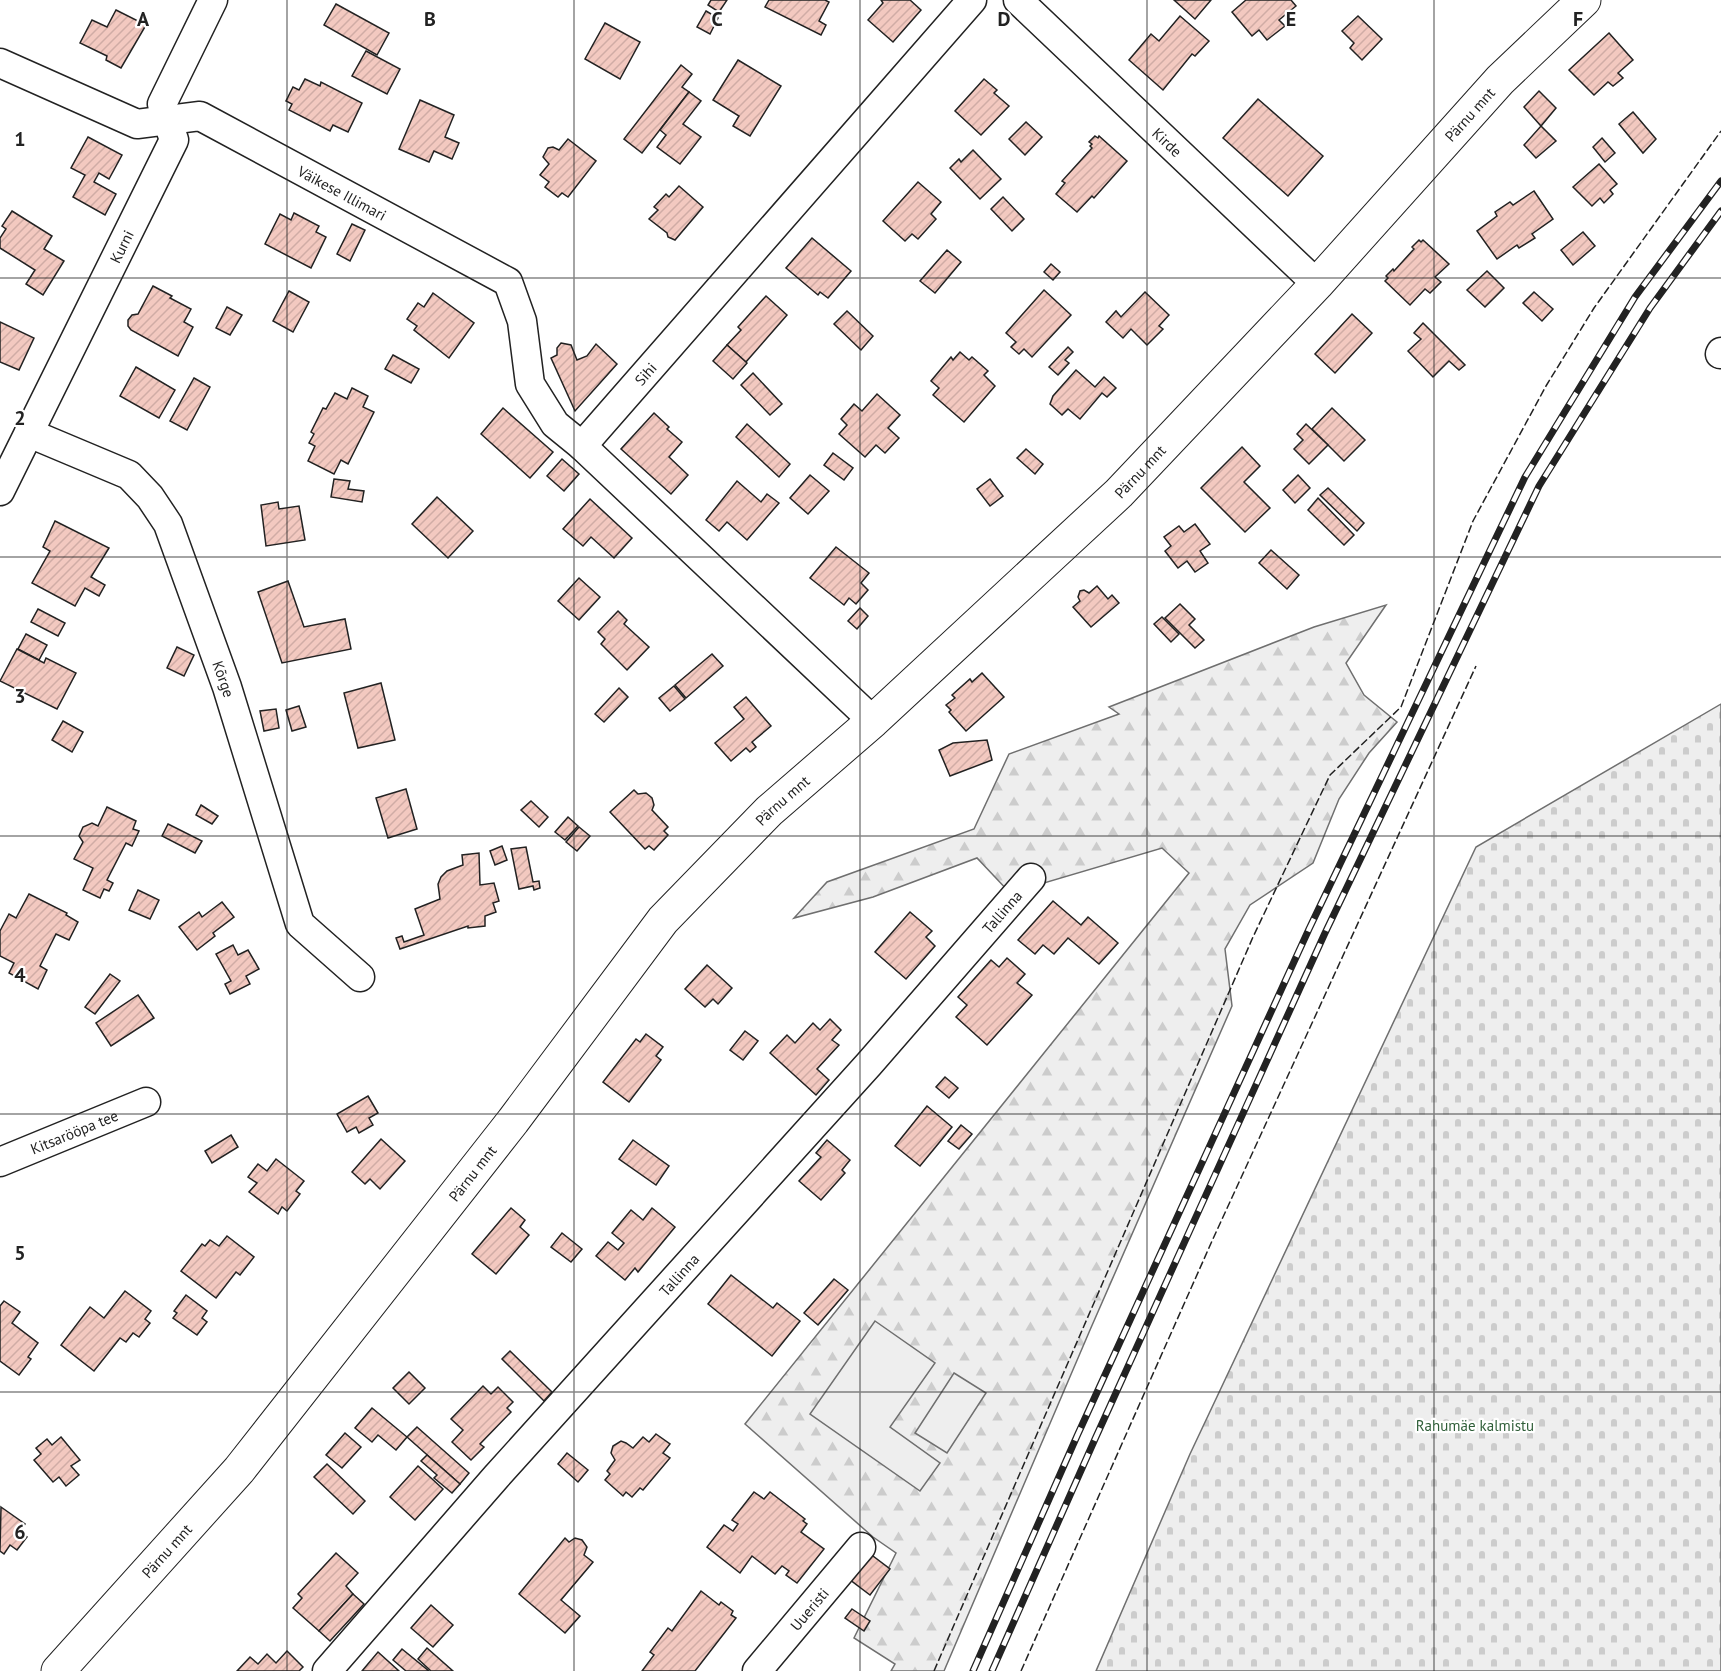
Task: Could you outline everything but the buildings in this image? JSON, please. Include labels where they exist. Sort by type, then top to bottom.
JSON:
[{"type":"main road","name":"Pärnu mnt","points":[[57,1671],[239,1470],[513,1121],[663,920],[769,811],[873,721],[1119,493],[1317,284],[1500,80],[1584,0]]},
{"type":"street","name":"Kurni","points":[[0,491],[174,140],[162,104],[213,0]]},
{"type":"street","name":"Sihi","points":[[582,446],[972,0]]},
{"type":"street","name":"Kirde","points":[[1018,0],[1317,284]]},
{"type":"street","name":"Väikese Illimari","points":[[0,63],[137,124],[200,116],[508,282],[522,321],[530,384],[555,423],[582,446]]},
{"type":"street","name":"Kõrge","points":[[29,434],[129,476],[150,497],[168,524],[227,687],[300,924],[360,977]]},
{"type":"street","points":[[582,446],[873,721]]},
{"type":"street","name":"Tallinna","points":[[327,1671],[496,1477],[869,1064],[1031,879]]},
{"type":"street","name":"Kitsarööpa tee","points":[[0,1162],[146,1102]]},
{"type":"street","name":"Uueristi","points":[[757,1671],[861,1546]]},
{"type":"green space","points":[[1386,605],[1346,663],[1364,695],[1397,722],[1369,753],[1339,799],[1313,863],[1250,905],[1225,949],[1232,1006],[944,1671],[891,1671],[895,1664],[854,1638],[896,1553],[873,1537],[745,1424],[1189,873],[1162,848],[1010,893],[977,858],[873,897],[794,918],[827,882],[974,829],[1009,754],[1119,714],[1109,707],[1314,627]]},
{"type":"green space","name":"Rahumäe kalmistu","points":[[1721,704],[1721,1671],[1096,1671],[1190,1454],[1476,847]]},
{"type":"green space","points":[[875,1321],[935,1363],[890,1427],[940,1463],[920,1491],[810,1414]]},
{"type":"green space","points":[[954,1373],[986,1393],[947,1453],[915,1433]]},
{"type":"railway","points":[[973,1671],[1077,1436],[1309,929],[1525,477],[1635,297],[1721,181]]},
{"type":"railway","points":[[992,1671],[1325,933],[1539,486],[1650,308],[1721,211]]},
{"type":"fence","points":[[934,1671],[1253,937],[1330,775],[1401,707],[1473,521],[1546,386],[1594,308],[1721,131]]},
{"type":"fence","points":[[1021,1671],[1212,1241],[1476,666]]}]
